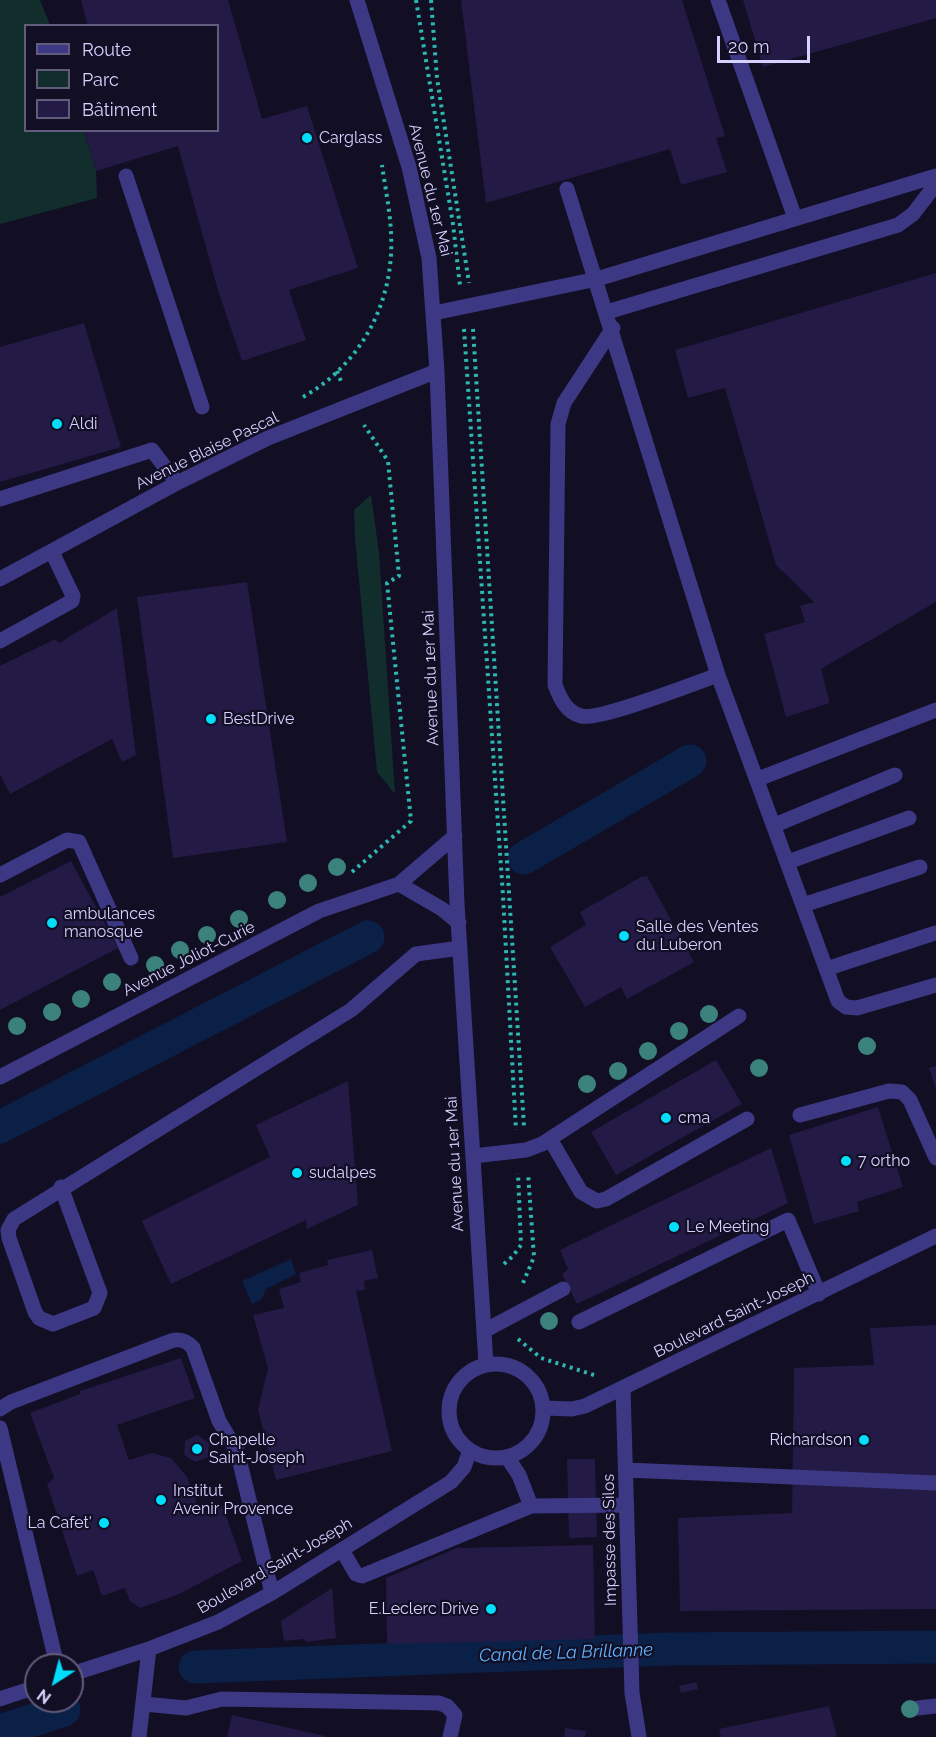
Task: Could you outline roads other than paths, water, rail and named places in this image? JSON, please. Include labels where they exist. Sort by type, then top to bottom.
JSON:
[{"type":"street","name":"Avenue du 1er Mai","points":[[357,0],[409,167],[429,258],[437,371],[460,948],[486,1364]]},
{"type":"street","points":[[718,0],[795,218]]},
{"type":"street","points":[[126,176],[202,407]]},
{"type":"street","points":[[434,314],[597,279],[936,176]]},
{"type":"street","points":[[607,312],[898,225],[913,214],[936,184]]},
{"type":"street","points":[[567,189],[613,328],[718,675],[838,1001],[846,1007],[857,1008],[936,985]]},
{"type":"street","points":[[613,328],[564,403],[560,413],[555,685],[561,700],[570,711],[582,717],[718,675]]},
{"type":"street","name":"Avenue Blaise Pascal","points":[[0,579],[177,483],[268,438],[437,371]]},
{"type":"street","points":[[0,499],[152,450],[177,483]]},
{"type":"street","points":[[0,641],[72,601],[73,596],[52,552]]},
{"type":"street","points":[[758,779],[936,710]]},
{"type":"street","points":[[775,825],[895,775]]},
{"type":"street","points":[[788,862],[909,818]]},
{"type":"street","name":"Avenue Joliot-Curie","points":[[0,1077],[319,912],[399,884],[456,836]]},
{"type":"street","points":[[0,875],[67,840],[79,842],[131,958]]},
{"type":"street","points":[[803,904],[920,867]]},
{"type":"street","points":[[399,884],[442,909],[459,922]]},
{"type":"street","points":[[826,969],[935,933]]},
{"type":"street","points":[[61,1187],[100,1293],[94,1308],[53,1324],[39,1318],[35,1311],[8,1230],[14,1219],[61,1187],[351,1010],[416,954],[460,948]]},
{"type":"street","points":[[473,1156],[521,1150],[550,1139],[739,1016]]},
{"type":"street","points":[[800,1115],[889,1090],[902,1092],[910,1100],[936,1158]]},
{"type":"street","points":[[550,1139],[581,1192],[597,1201],[606,1199],[747,1119]]},
{"type":"street","points":[[579,1322],[788,1220],[819,1294]]},
{"type":"street","name":"Boulevard Saint-Joseph","points":[[543,1408],[578,1408],[936,1236]]},
{"type":"street","points":[[483,1331],[563,1289]]},
{"type":"street","points":[[0,1410],[11,1402],[171,1341],[183,1340],[189,1343],[219,1421],[237,1451],[272,1593]]},
{"type":"street","points":[[486,1364],[513,1366],[525,1373],[534,1383],[543,1408],[538,1434],[530,1444],[507,1457],[495,1458],[470,1450],[453,1429],[449,1402],[462,1378],[486,1364]]},
{"type":"street","name":"Impasse des Silos","points":[[623,1388],[632,1693],[639,1737]]},
{"type":"street","points":[[0,1428],[54,1653]]},
{"type":"street","name":"Boulevard Saint-Joseph","points":[[84,1670],[149,1649],[211,1625],[272,1593],[451,1482],[464,1467],[470,1450]]},
{"type":"street","points":[[507,1457],[519,1475],[531,1506]]},
{"type":"street","points":[[626,1470],[936,1482]]},
{"type":"street","points":[[342,1550],[356,1574],[362,1576],[531,1506],[627,1505]]},
{"type":"street","points":[[139,1737],[149,1649]]},
{"type":"street","points":[[0,1699],[24,1691]]},
{"type":"street","points":[[144,1704],[186,1708],[222,1698],[439,1703],[447,1706],[455,1715],[450,1737]]},
{"type":"street","points":[[918,1707],[936,1706]]},
{"type":"water","points":[[291,1259],[296,1274],[266,1289],[262,1299],[252,1304],[242,1281]]},
{"type":"waterway","points":[[524,858],[690,761]]},
{"type":"waterway","points":[[0,1127],[368,937]]},
{"type":"waterway","name":"Canal de La Brillanne","points":[[195,1667],[669,1649],[936,1647]]},
{"type":"waterway","name":"Canal de La Brillanne","points":[[0,1731],[55,1713]]},
{"type":"place","name":"Carglass","points":[[307,138]]},
{"type":"place","name":"Aldi","points":[[57,424]]},
{"type":"place","name":"BestDrive","points":[[211,719]]},
{"type":"place","name":"ambulances manosque","points":[[52,923]]},
{"type":"place","name":"Salle des Ventes du Luberon","points":[[624,936]]},
{"type":"place","name":"cma","points":[[666,1118]]},
{"type":"place","name":"7 ortho","points":[[846,1161]]},
{"type":"place","name":"sudalpes","points":[[297,1173]]},
{"type":"place","name":"Le Meeting","points":[[674,1227]]},
{"type":"place","name":"Richardson","points":[[864,1440]]},
{"type":"place","name":"Chapelle Saint-Joseph","points":[[197,1449]]},
{"type":"place","name":"Institut Avenir Provence","points":[[161,1500]]},
{"type":"place","name":"La Cafet'","points":[[104,1523]]},
{"type":"place","name":"E.Leclerc Drive","points":[[491,1609]]}]
